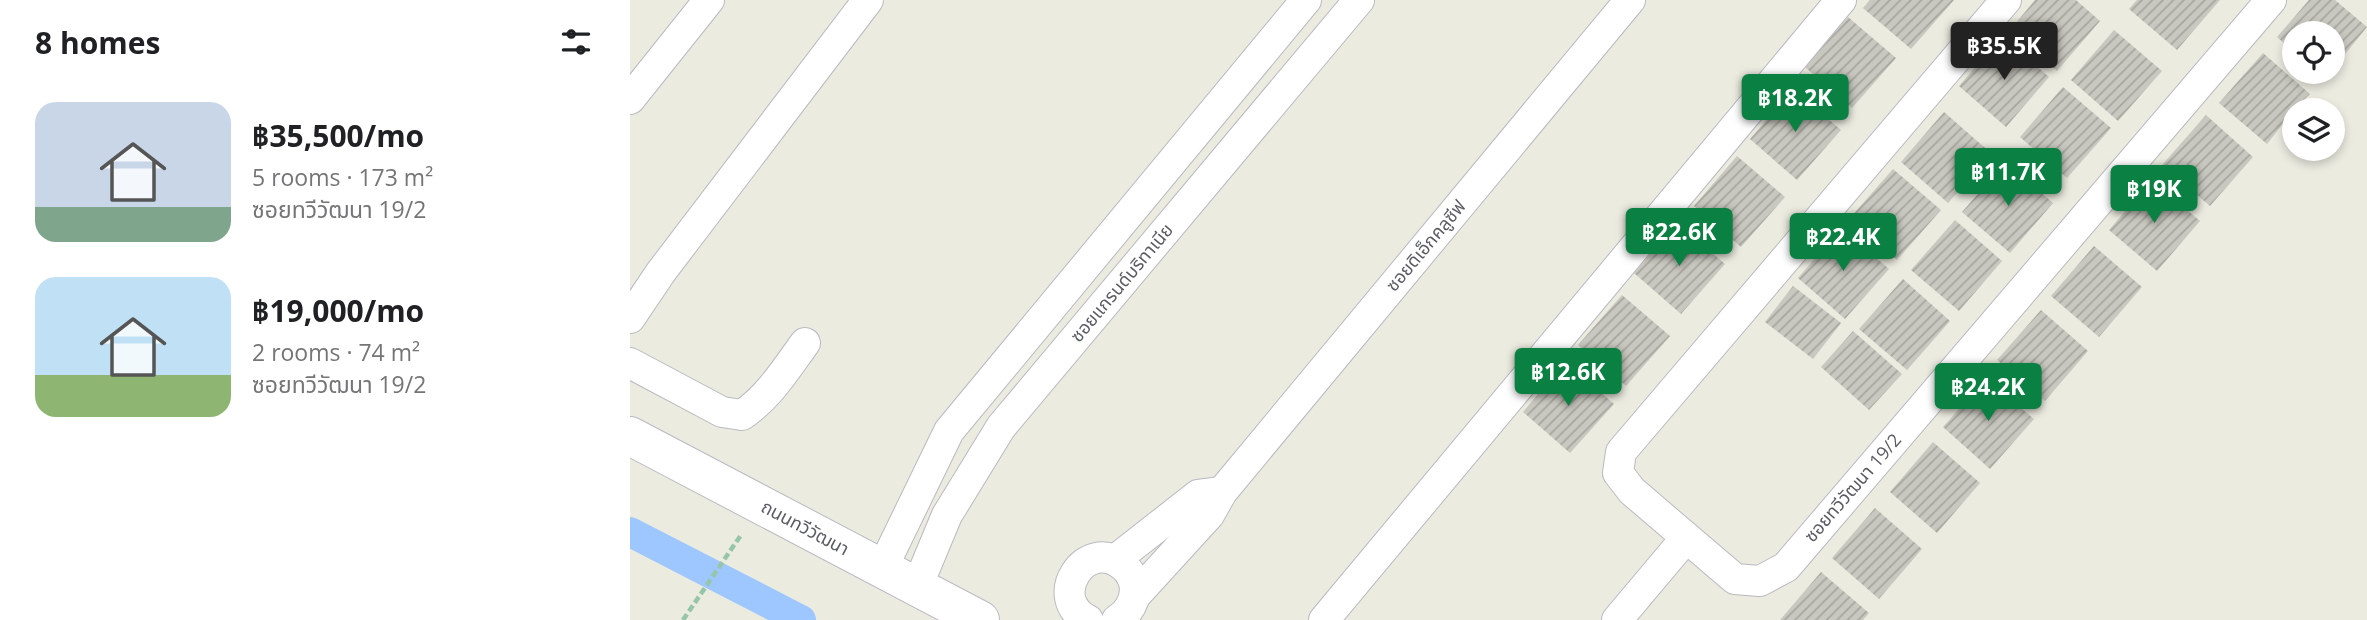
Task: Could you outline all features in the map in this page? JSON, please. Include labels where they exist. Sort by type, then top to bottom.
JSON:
[{"type":"main road","name":"ถนนทวีวัฒนา","points":[[630,436],[981,620]]},
{"type":"street","points":[[630,99],[709,0]]},
{"type":"street","points":[[630,318],[661,272],[868,0]]},
{"type":"street","points":[[883,569],[948,431],[1306,0]]},
{"type":"street","name":"ซอยแกรนด์บริทาเนีย","points":[[917,587],[947,515],[1001,427],[1359,0]]},
{"type":"street","name":"ซอยดิเอ็กคลูซีฟ","points":[[1116,620],[1209,515],[1222,492],[1630,0]]},
{"type":"street","points":[[1324,620],[1841,0]]},
{"type":"street","name":"ซอยทวีวัฒนา 19/2","points":[[2006,0],[1620,452],[1618,473],[1632,491],[1735,579],[1760,581],[1786,567],[2271,0]]},
{"type":"street","points":[[630,363],[722,412],[742,415],[756,406],[771,390],[805,343]]},
{"type":"street","points":[[1115,560],[1198,495],[1222,492]]},
{"type":"street","points":[[1618,620],[1686,538]]},
{"type":"street","points":[[1073,614],[1069,591],[1076,570],[1094,559],[1105,557],[1115,560],[1131,574],[1135,584],[1135,596]]},
{"type":"path","points":[[683,620],[740,536]]},
{"type":"building","points":[[1870,0],[1954,0],[1911,49],[1863,8]]},
{"type":"building","points":[[2035,0],[2076,0],[2100,21],[2057,71],[2010,30]]},
{"type":"building","points":[[2137,0],[2220,0],[2177,50],[2129,9]]},
{"type":"building","points":[[2309,0],[2335,0],[2367,27],[2345,54],[2345,21],[2291,21]]},
{"type":"building","points":[[1848,17],[1896,58],[1852,108],[1805,67]]},
{"type":"building","points":[[2114,30],[2162,71],[2118,121],[2071,80]]},
{"type":"building","points":[[2002,36],[2049,77],[2006,127],[1959,86]]},
{"type":"building","points":[[2263,53],[2282,70],[2282,84],[2299,84],[2310,94],[2306,98],[2282,98],[2282,125],[2267,144],[2219,103]]},
{"type":"building","points":[[2063,87],[2111,128],[2067,178],[2020,137]]},
{"type":"building","points":[[1793,89],[1841,130],[1797,180],[1750,139]]},
{"type":"building","points":[[1944,112],[1992,154],[1948,203],[1901,162]]},
{"type":"building","points":[[2206,115],[2253,157],[2210,206],[2162,165]]},
{"type":"building","points":[[1737,156],[1785,197],[1741,247],[1694,206]]},
{"type":"building","points":[[2006,162],[2053,203],[2010,253],[1962,212]]},
{"type":"building","points":[[1893,169],[1941,210],[1897,260],[1850,218]]},
{"type":"building","points":[[2152,180],[2200,221],[2157,271],[2109,230]]},
{"type":"building","points":[[1955,220],[2002,261],[1959,311],[1911,270]]},
{"type":"building","points":[[1677,223],[1725,264],[1681,314],[1634,273]]},
{"type":"building","points":[[1841,228],[1889,269],[1845,319],[1798,278]]},
{"type":"building","points":[[2094,246],[2142,287],[2099,337],[2051,296]]},
{"type":"building","points":[[1903,279],[1950,321],[1907,370],[1859,329]]},
{"type":"building","points":[[1793,286],[1841,323],[1813,359],[1765,322]]},
{"type":"building","points":[[1622,295],[1670,336],[1626,386],[1578,345]]},
{"type":"building","points":[[2041,310],[2088,351],[2045,401],[1997,360]]},
{"type":"building","points":[[1853,331],[1902,374],[1869,410],[1821,367]]},
{"type":"building","points":[[1566,362],[1614,404],[1570,453],[1523,412]]},
{"type":"building","points":[[1986,378],[2034,419],[1990,469],[1943,427]]},
{"type":"building","points":[[1933,442],[1980,483],[1937,533],[1890,492]]},
{"type":"building","points":[[1875,508],[1922,549],[1879,599],[1832,558]]},
{"type":"building","points":[[1821,572],[1869,613],[1863,620],[1780,620]]},
{"type":"waterway","points":[[630,532],[801,620]]}]
